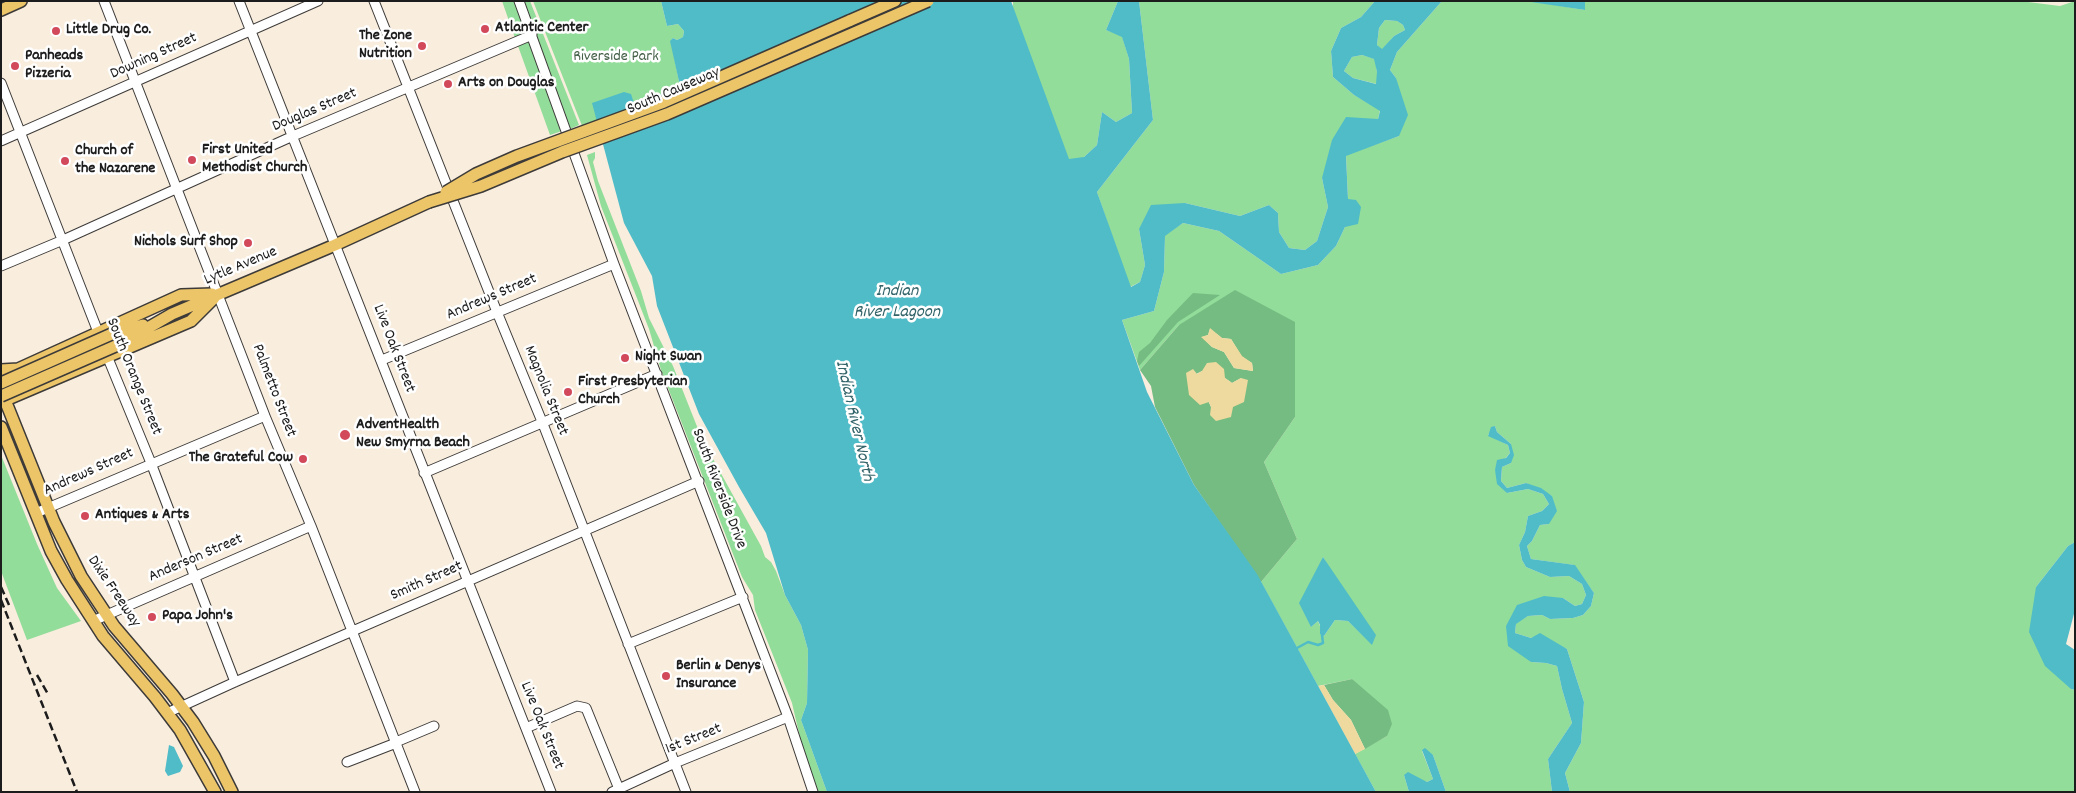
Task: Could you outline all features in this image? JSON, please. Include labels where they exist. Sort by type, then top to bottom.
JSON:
[{"type":"main road","points":[[1,10],[21,1]]},
{"type":"main road","name":"South Causeway","points":[[335,245],[429,202],[476,174],[664,102],[895,1]]},
{"type":"main road","name":"South Causeway","points":[[429,202],[482,186],[554,155],[642,124],[928,1]]},
{"type":"main road","name":"Lytle Avenue","points":[[3,400],[120,344],[159,320],[335,245]]},
{"type":"main road","points":[[1,382],[18,369],[182,295],[219,293]]},
{"type":"main road","points":[[3,400],[192,321],[219,293]]},
{"type":"main road","name":"Lytle Avenue","points":[[1,382],[114,333],[159,320]]},
{"type":"main road","points":[[1,370],[18,369]]},
{"type":"main road","name":"Dixie Freeway","points":[[1,390],[3,400],[48,508],[74,563],[106,615],[182,707],[203,737],[232,792]]},
{"type":"main road","name":"Dixie Freeway","points":[[1,427],[59,566],[92,620],[167,713],[191,747],[215,792]]},
{"type":"street","name":"Palmetto Street","points":[[104,1],[219,293],[265,416],[312,526],[415,792]]},
{"type":"street","name":"Live Oak Street","points":[[239,1],[551,792]]},
{"type":"street","name":"Downing Street","points":[[1,141],[318,1]]},
{"type":"street","name":"Magnolia Street","points":[[374,1],[543,424],[686,792]]},
{"type":"street","name":"South Riverside Drive","points":[[519,1],[614,264],[743,597],[813,792]]},
{"type":"street","name":"Douglas Street","points":[[1,266],[293,136],[532,35]]},
{"type":"street","name":"South Orange Street","points":[[1,83],[235,682]]},
{"type":"street","name":"Andrews Street","points":[[382,360],[614,264]]},
{"type":"street","points":[[424,473],[657,374]]},
{"type":"street","name":"Andrews Street","points":[[36,513],[265,416]]},
{"type":"street","name":"Smith Street","points":[[167,713],[699,481]]},
{"type":"street","name":"Anderson Street","points":[[92,620],[312,526]]},
{"type":"street","points":[[628,644],[743,597]]},
{"type":"street","points":[[526,728],[577,706],[586,708],[616,790]]},
{"type":"street","name":"1st Street","points":[[616,790],[675,763],[788,718]]},
{"type":"street","points":[[347,762],[434,726]]},
{"type":"green space","points":[[502,1],[514,1],[527,33],[515,38]]},
{"type":"green space","points":[[523,1],[530,1],[579,125],[570,129]]},
{"type":"green space","name":"Riverside Park","points":[[533,1],[661,1],[667,26],[678,24],[684,31],[683,37],[677,40],[673,38],[671,41],[683,102],[586,136]]},
{"type":"green space","points":[[1013,1],[1118,1],[1106,30],[1122,36],[1129,59],[1132,113],[1116,122],[1102,112],[1097,145],[1084,157],[1078,166],[1060,153],[1013,12]]},
{"type":"green space","points":[[1139,1],[1375,1],[1361,17],[1341,28],[1331,51],[1333,77],[1354,95],[1380,110],[1378,119],[1322,178],[1328,207],[1317,241],[1305,250],[1289,248],[1279,232],[1278,213],[1269,205],[1240,216],[1185,203],[1139,229],[1145,265],[1140,282],[1130,287],[1123,272],[1097,192],[1153,120]]},
{"type":"green space","points":[[1442,1],[1530,1],[1585,10],[1585,1],[2020,1],[2060,6],[2075,1],[2075,542],[2068,546],[2036,587],[2071,689],[2075,690],[2075,792],[1570,792],[1565,773],[1581,743],[1584,702],[1567,649],[1537,636],[1531,638],[1515,633],[1516,623],[1528,616],[1542,615],[1550,619],[1573,618],[1583,615],[1591,606],[1594,593],[1574,565],[1531,559],[1527,546],[1532,541],[1540,525],[1549,524],[1552,496],[1526,483],[1507,488],[1501,481],[1502,467],[1511,463],[1511,444],[1497,432],[1495,426],[1488,435],[1508,445],[1510,453],[1495,470],[1507,493],[1528,489],[1543,494],[1549,504],[1542,511],[1528,516],[1525,532],[1519,545],[1522,560],[1526,567],[1550,577],[1569,576],[1582,584],[1586,595],[1582,604],[1575,606],[1563,598],[1506,626],[1531,662],[1557,666],[1572,723],[1548,759],[1552,792],[1446,792],[1433,755],[1422,751],[1433,779],[1427,782],[1404,775],[1409,792],[1376,792],[1355,754],[1387,736],[1352,679],[1318,686],[1261,582],[1297,539],[1264,462],[1295,417],[1295,322],[1179,325],[1140,370],[1122,320],[1154,311],[1164,272],[1165,235],[1183,223],[1219,231],[1281,274],[1318,265],[1336,246],[1345,227],[1348,199],[1346,155],[1399,136],[1396,78],[1390,70],[1397,52]],"holes":[[[1323,557],[1372,644],[1348,621],[1335,620],[1324,636],[1318,621],[1311,627]]]},
{"type":"green space","points":[[1385,20],[1397,21],[1403,25],[1405,30],[1394,36],[1382,50],[1377,45],[1379,28]]},
{"type":"green space","points":[[530,41],[562,131],[550,135],[518,46]]},
{"type":"green space","points":[[1362,55],[1375,59],[1377,84],[1353,78],[1344,71],[1352,57]]},
{"type":"green space","points":[[595,152],[593,162],[598,181],[641,291],[649,318],[673,366],[702,439],[761,546],[765,557],[771,562],[776,571],[785,595],[801,625],[808,650],[807,703],[801,720],[827,792],[816,792],[805,759],[792,703],[755,610],[753,595],[742,577],[661,370],[649,329],[601,206],[587,155]]},
{"type":"green space","points":[[1235,290],[1295,322],[1295,417],[1264,462],[1297,539],[1261,582],[1194,485],[1155,407],[1151,386],[1140,370],[1179,325]],"holes":[[[1210,329],[1222,338],[1231,339],[1242,357],[1252,363],[1253,371],[1234,368],[1224,352],[1212,347],[1202,337],[1208,335]],[[1193,369],[1196,374],[1202,371],[1225,378],[1232,383],[1241,378],[1232,407],[1211,407]]]},
{"type":"green space","points":[[1193,293],[1220,295],[1178,322],[1139,366],[1137,361],[1139,352],[1150,343],[1167,320]]},
{"type":"green space","points":[[1,455],[57,588],[81,621],[27,640],[1,571]]},
{"type":"green space","points":[[1352,679],[1388,710],[1392,724],[1387,736],[1365,749],[1351,720],[1333,700],[1324,685]]},
{"type":"sand","points":[[1210,328],[1222,338],[1231,339],[1242,356],[1252,363],[1253,371],[1234,368],[1224,352],[1212,347],[1201,337],[1208,335]]},
{"type":"sand","points":[[1216,362],[1224,369],[1225,378],[1232,383],[1241,378],[1248,380],[1244,402],[1233,407],[1231,417],[1216,421],[1210,415],[1211,407],[1209,402],[1200,405],[1189,395],[1186,373],[1193,369],[1197,374],[1202,371],[1207,363]]},
{"type":"sand","points":[[1324,685],[1333,700],[1351,720],[1365,749],[1355,754],[1318,686]]},
{"type":"water","name":"Indian River Lagoon","points":[[661,1],[1011,1],[1069,159],[1084,157],[1097,145],[1102,112],[1116,122],[1132,113],[1129,59],[1122,37],[1106,30],[1118,1],[1139,1],[1153,120],[1097,192],[1131,287],[1140,282],[1145,265],[1139,229],[1151,205],[1185,203],[1240,216],[1269,205],[1278,213],[1279,232],[1289,248],[1305,250],[1317,241],[1328,207],[1322,178],[1332,140],[1346,117],[1378,119],[1380,111],[1354,95],[1333,77],[1331,51],[1341,28],[1361,17],[1375,1],[1442,1],[1397,52],[1390,70],[1396,78],[1408,115],[1399,136],[1346,156],[1348,199],[1356,200],[1361,207],[1358,224],[1345,227],[1336,246],[1318,265],[1281,274],[1219,231],[1183,223],[1165,236],[1164,272],[1154,311],[1122,320],[1147,392],[1194,485],[1257,574],[1376,792],[827,792],[801,720],[807,703],[808,650],[801,625],[785,595],[766,533],[699,414],[657,306],[652,276],[624,223],[592,103],[624,92],[631,94],[635,106],[680,86],[670,41],[673,38],[677,40],[683,37],[684,31],[678,24],[667,26]],"holes":[[[1385,20],[1397,21],[1403,25],[1405,30],[1394,36],[1382,49],[1377,45],[1379,28]],[[1362,55],[1374,59],[1377,72],[1376,84],[1353,78],[1344,71],[1352,57]]]},
{"type":"water","points":[[1585,1],[1585,10],[1531,2]]},
{"type":"water","points":[[1495,426],[1497,432],[1511,444],[1514,455],[1511,463],[1502,467],[1501,481],[1507,488],[1526,483],[1541,488],[1552,496],[1557,511],[1549,524],[1540,525],[1532,541],[1527,546],[1531,559],[1575,565],[1594,593],[1591,606],[1583,615],[1573,618],[1550,619],[1542,615],[1528,616],[1516,624],[1515,633],[1531,638],[1540,633],[1567,649],[1584,702],[1581,743],[1565,773],[1570,792],[1552,792],[1548,759],[1572,723],[1557,666],[1531,662],[1508,646],[1506,626],[1517,605],[1544,596],[1563,598],[1575,606],[1582,604],[1586,595],[1582,584],[1569,576],[1550,577],[1526,567],[1522,560],[1519,545],[1525,532],[1528,516],[1542,511],[1549,504],[1543,494],[1528,489],[1507,493],[1497,484],[1495,470],[1497,460],[1506,458],[1510,453],[1508,445],[1488,436],[1491,427]]},
{"type":"water","points":[[2075,542],[2075,610],[2066,644],[2075,650],[2075,690],[2071,689],[2045,666],[2029,632],[2036,587],[2068,546]]},
{"type":"water","points":[[1323,557],[1376,635],[1372,645],[1348,621],[1335,620],[1324,636],[1320,634],[1318,621],[1311,627],[1299,603]]},
{"type":"water","points":[[169,745],[174,747],[183,766],[180,772],[168,776],[165,771]]},
{"type":"water","points":[[1425,748],[1433,755],[1446,792],[1409,792],[1404,775],[1408,772],[1427,782],[1433,779],[1422,750]]},
{"type":"waterway","points":[[1297,648],[1308,642],[1318,645],[1323,643],[1322,635]]},
{"type":"railway","points":[[1,587],[9,605]]},
{"type":"railway","points":[[1,600],[77,792]]},
{"type":"railway","points":[[37,675],[48,694]]},
{"type":"place","name":"Atlantic Center","points":[[485,29]]},
{"type":"place","name":"Little Drug Co.","points":[[56,31]]},
{"type":"place","name":"The Zone Nutrition","points":[[422,46]]},
{"type":"place","name":"Panheads Pizzeria","points":[[15,66]]},
{"type":"place","name":"Arts on Douglas","points":[[448,84]]},
{"type":"place","name":"First United Methodist Church","points":[[192,160]]},
{"type":"place","name":"Church of the Nazarene","points":[[65,161]]},
{"type":"place","name":"Nichols Surf Shop","points":[[248,243]]},
{"type":"place","name":"Night Swan","points":[[625,358]]},
{"type":"place","name":"First Presbyterian Church","points":[[568,392]]},
{"type":"place","name":"AdventHealth New Smyrna Beach","points":[[345,435]]},
{"type":"place","name":"The Grateful Cow","points":[[303,459]]},
{"type":"place","name":"Antiques & Arts","points":[[85,516]]},
{"type":"place","name":"Papa John's","points":[[152,617]]},
{"type":"place","name":"Berlin & Denys Insurance","points":[[666,676]]},
{"type":"water label","name":"Indian River North","points":[[853,421]]}]
